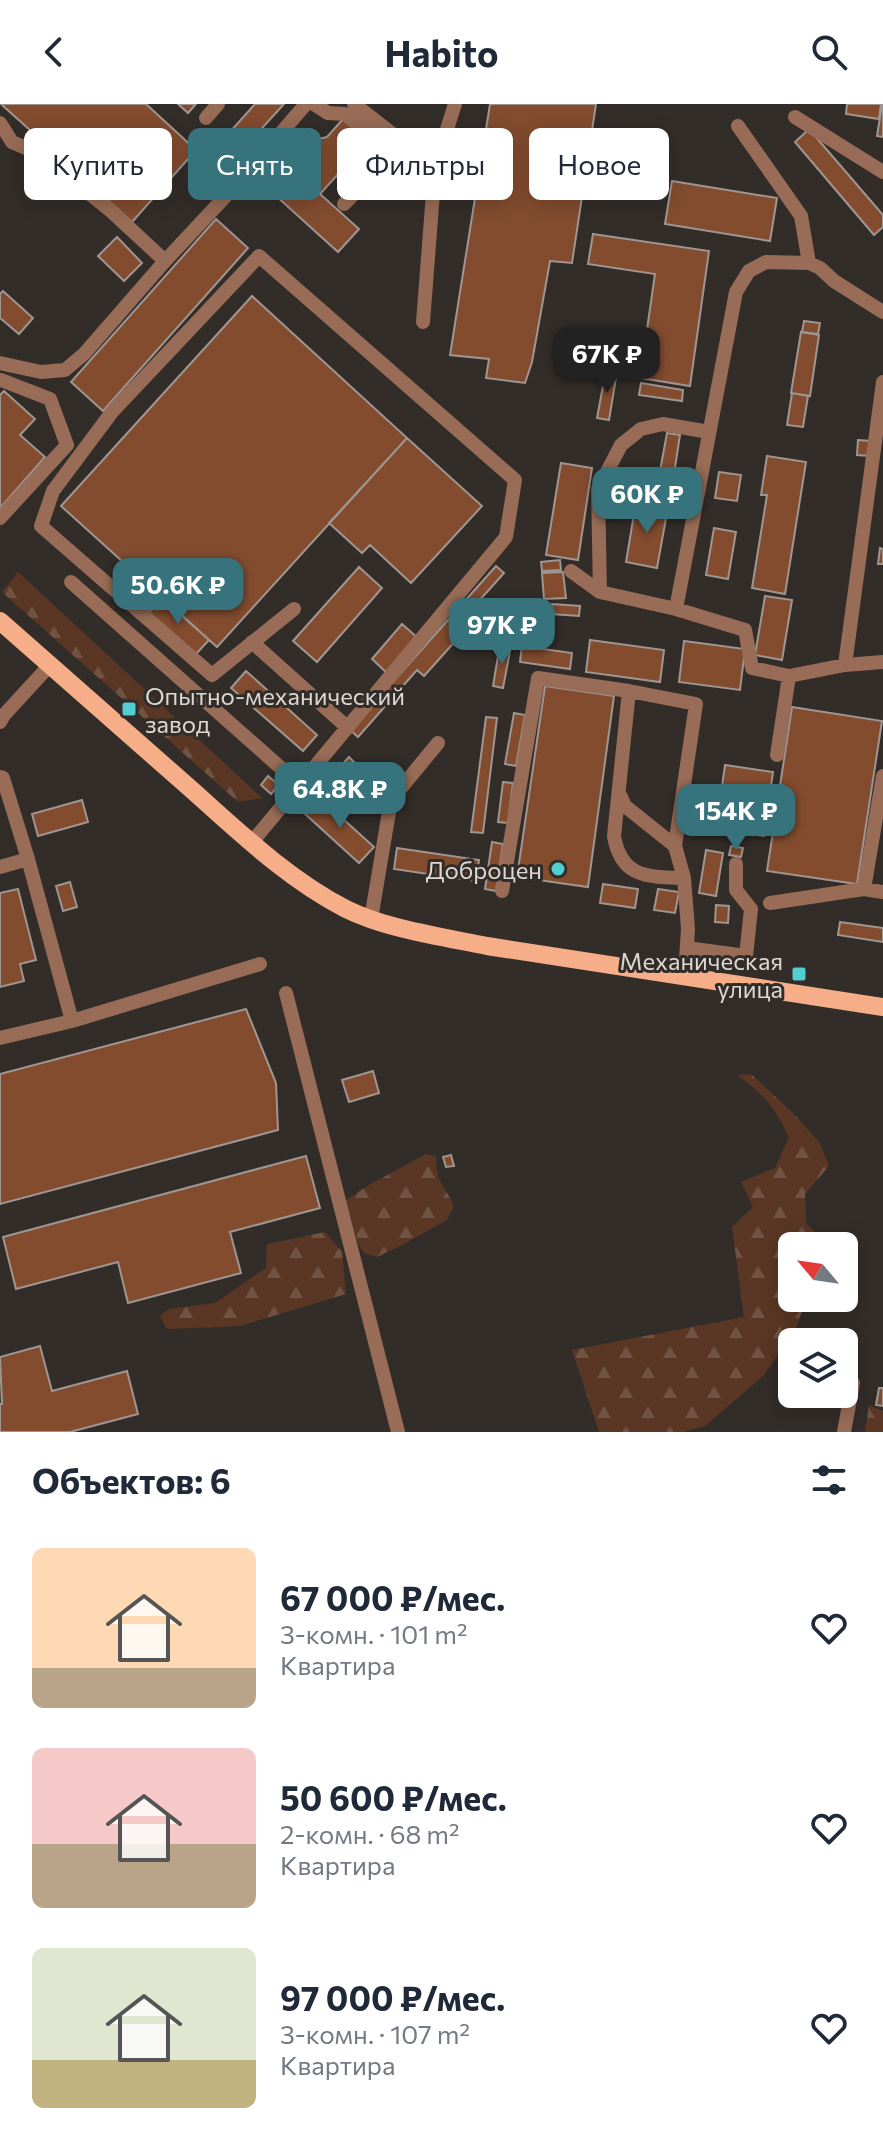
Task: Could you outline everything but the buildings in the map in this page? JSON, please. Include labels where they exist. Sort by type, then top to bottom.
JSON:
[{"type":"main road","points":[[0,621],[252,842],[307,887],[348,910],[430,935],[473,943],[883,1007]]},
{"type":"lane","points":[[206,118],[218,104]]},
{"type":"lane","points":[[0,518],[67,445],[50,399],[1,381],[1,364],[41,372],[65,370],[84,354],[306,104]]},
{"type":"lane","points":[[314,104],[328,113],[345,114],[387,148],[371,177],[344,204]]},
{"type":"lane","points":[[354,104],[385,128]]},
{"type":"lane","points":[[447,128],[455,104]]},
{"type":"lane","points":[[795,117],[883,172]]},
{"type":"lane","points":[[0,123],[12,142],[40,154],[111,211],[165,261]]},
{"type":"lane","points":[[738,126],[801,216],[809,263]]},
{"type":"lane","points":[[423,322],[432,200]]},
{"type":"lane","points":[[212,675],[41,526],[53,491],[112,412],[259,256],[515,480],[506,537],[252,842]]},
{"type":"lane","points":[[676,609],[736,292],[749,271],[766,262],[809,263],[883,312]]},
{"type":"lane","points":[[845,665],[883,382]]},
{"type":"lane","points":[[600,592],[598,489],[621,445],[641,429],[663,424],[709,432]]},
{"type":"lane","points":[[571,571],[600,592],[676,609],[745,630],[752,668],[789,676],[845,665],[883,662]]},
{"type":"lane","points":[[71,582],[300,785]]},
{"type":"lane","points":[[197,695],[212,675],[294,609]]},
{"type":"lane","points":[[252,642],[348,728]]},
{"type":"lane","points":[[0,722],[50,665]]},
{"type":"lane","points":[[777,755],[789,676]]},
{"type":"lane","points":[[502,891],[538,678],[696,704],[675,846],[684,878],[688,929],[685,975]]},
{"type":"lane","points":[[629,691],[614,836],[617,853],[631,869],[650,877],[684,878]]},
{"type":"lane","points":[[371,919],[391,800],[438,743]]},
{"type":"lane","points":[[1,773],[72,1021]]},
{"type":"lane","points":[[864,889],[883,776]]},
{"type":"lane","points":[[620,795],[625,806],[675,846]]},
{"type":"lane","points":[[0,867],[28,859]]},
{"type":"lane","points":[[687,948],[746,956],[751,909],[736,890],[736,864]]},
{"type":"lane","points":[[770,903],[864,889],[883,892]]},
{"type":"lane","points":[[0,1038],[72,1021],[260,964]]},
{"type":"lane","points":[[286,993],[398,1432]]},
{"type":"lane","points":[[844,1432],[848,1408]]},
{"type":"green space","points":[[18,572],[262,798],[238,802],[2,592]]},
{"type":"green space","points":[[751,1074],[792,1112],[819,1142],[829,1166],[805,1194],[806,1223],[815,1232],[778,1232],[778,1312],[802,1312],[796,1328],[778,1328],[778,1354],[764,1375],[705,1426],[683,1432],[599,1432],[572,1350],[744,1317],[732,1227],[753,1207],[741,1182],[775,1168],[789,1137],[768,1102],[737,1075]]},
{"type":"green space","points":[[426,1154],[436,1156],[439,1177],[454,1206],[447,1220],[377,1257],[364,1253],[358,1243],[346,1200]]},
{"type":"green space","points":[[325,1232],[342,1252],[346,1294],[240,1326],[167,1329],[160,1316],[169,1309],[215,1303],[266,1268],[267,1244]]},
{"type":"green space","points":[[869,1405],[883,1411],[883,1432],[865,1432]]},
{"type":"place","name":"Опытно-механический завод","points":[[129,709]]},
{"type":"place","name":"Доброцен","points":[[558,869]]},
{"type":"place","name":"Механическая улица","points":[[799,974]]}]
